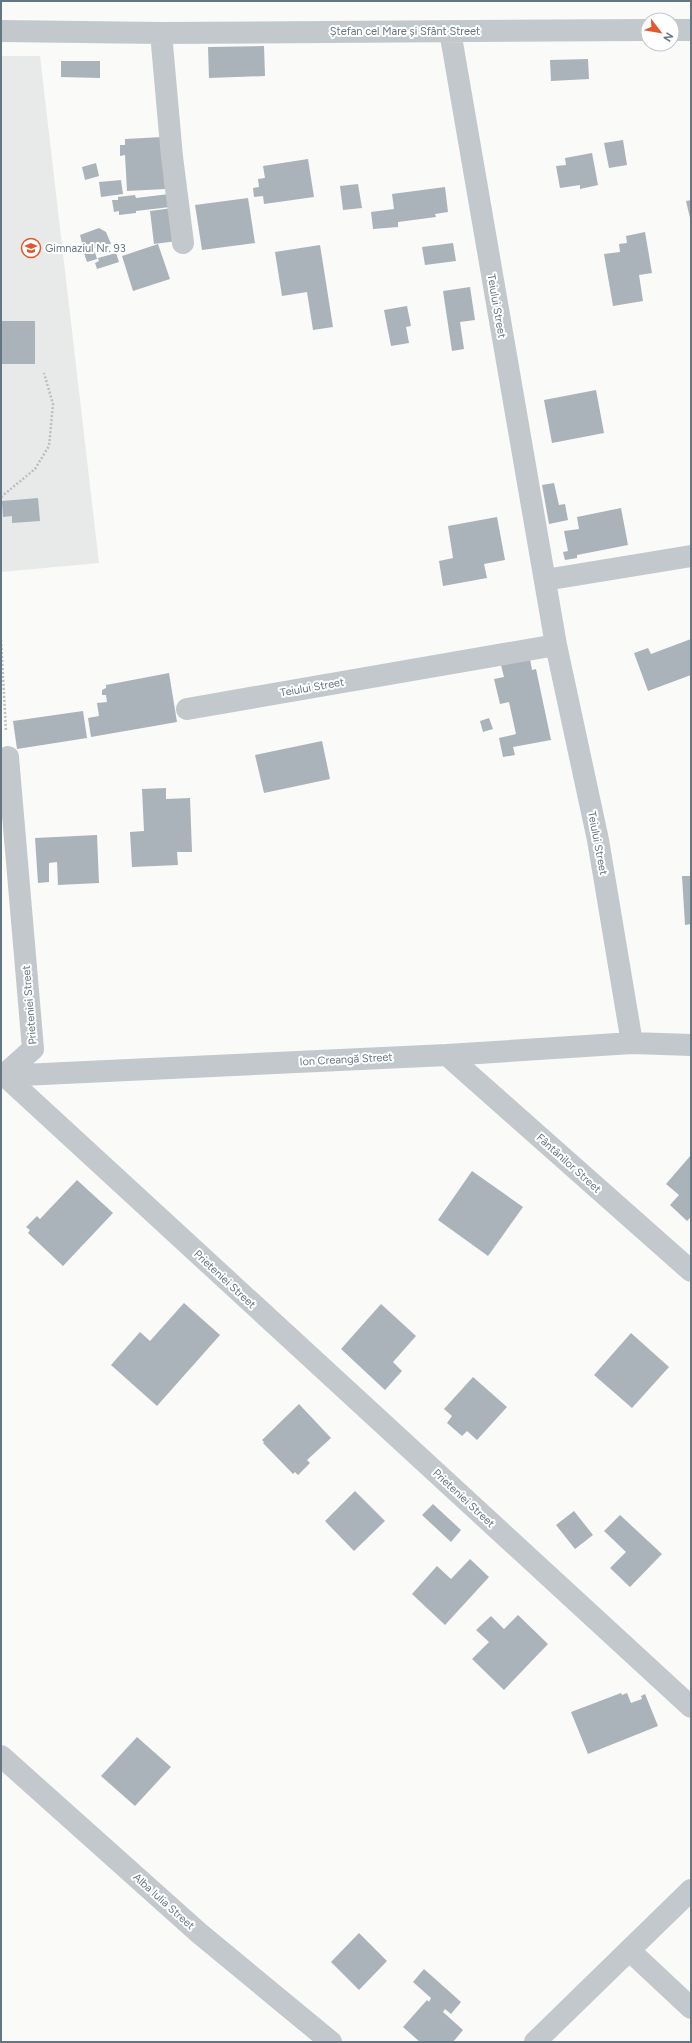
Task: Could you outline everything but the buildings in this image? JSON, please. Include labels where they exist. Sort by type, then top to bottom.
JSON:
[{"type":"street","name":"Ștefan cel Mare și Sfânt Street","points":[[1,31],[162,33],[640,30]]},
{"type":"street","points":[[680,30],[691,30]]},
{"type":"street","name":"Teiului Street","points":[[450,31],[556,645],[598,840],[632,1043]]},
{"type":"street","points":[[162,33],[172,157],[183,243]]},
{"type":"street","points":[[545,580],[691,556]]},
{"type":"street","name":"Teiului Street","points":[[187,709],[556,645]]},
{"type":"street","name":"Prieteniei Street","points":[[8,757],[33,1050],[2,1076],[691,1707]]},
{"type":"street","name":"Ion Creangă Street","points":[[2,1076],[447,1055],[632,1043],[691,1045]]},
{"type":"street","name":"Fântânilor Street","points":[[447,1055],[691,1270]]},
{"type":"street","name":"Alba Iulia Street","points":[[1,1756],[199,1933],[331,2042]]},
{"type":"street","points":[[535,2042],[691,1890]]},
{"type":"street","points":[[630,1951],[691,2008]]},
{"type":"path","points":[[1,497],[35,469],[49,446],[53,404],[44,373]]},
{"type":"path","points":[[1,640],[8,757]]},
{"type":"shaded area","name":"Gimnaziul Nr. 93","points":[[1,56],[40,56],[99,563],[1,572]]},
{"type":"place","name":"Gimnaziul Nr. 93","points":[[31,248]]}]
